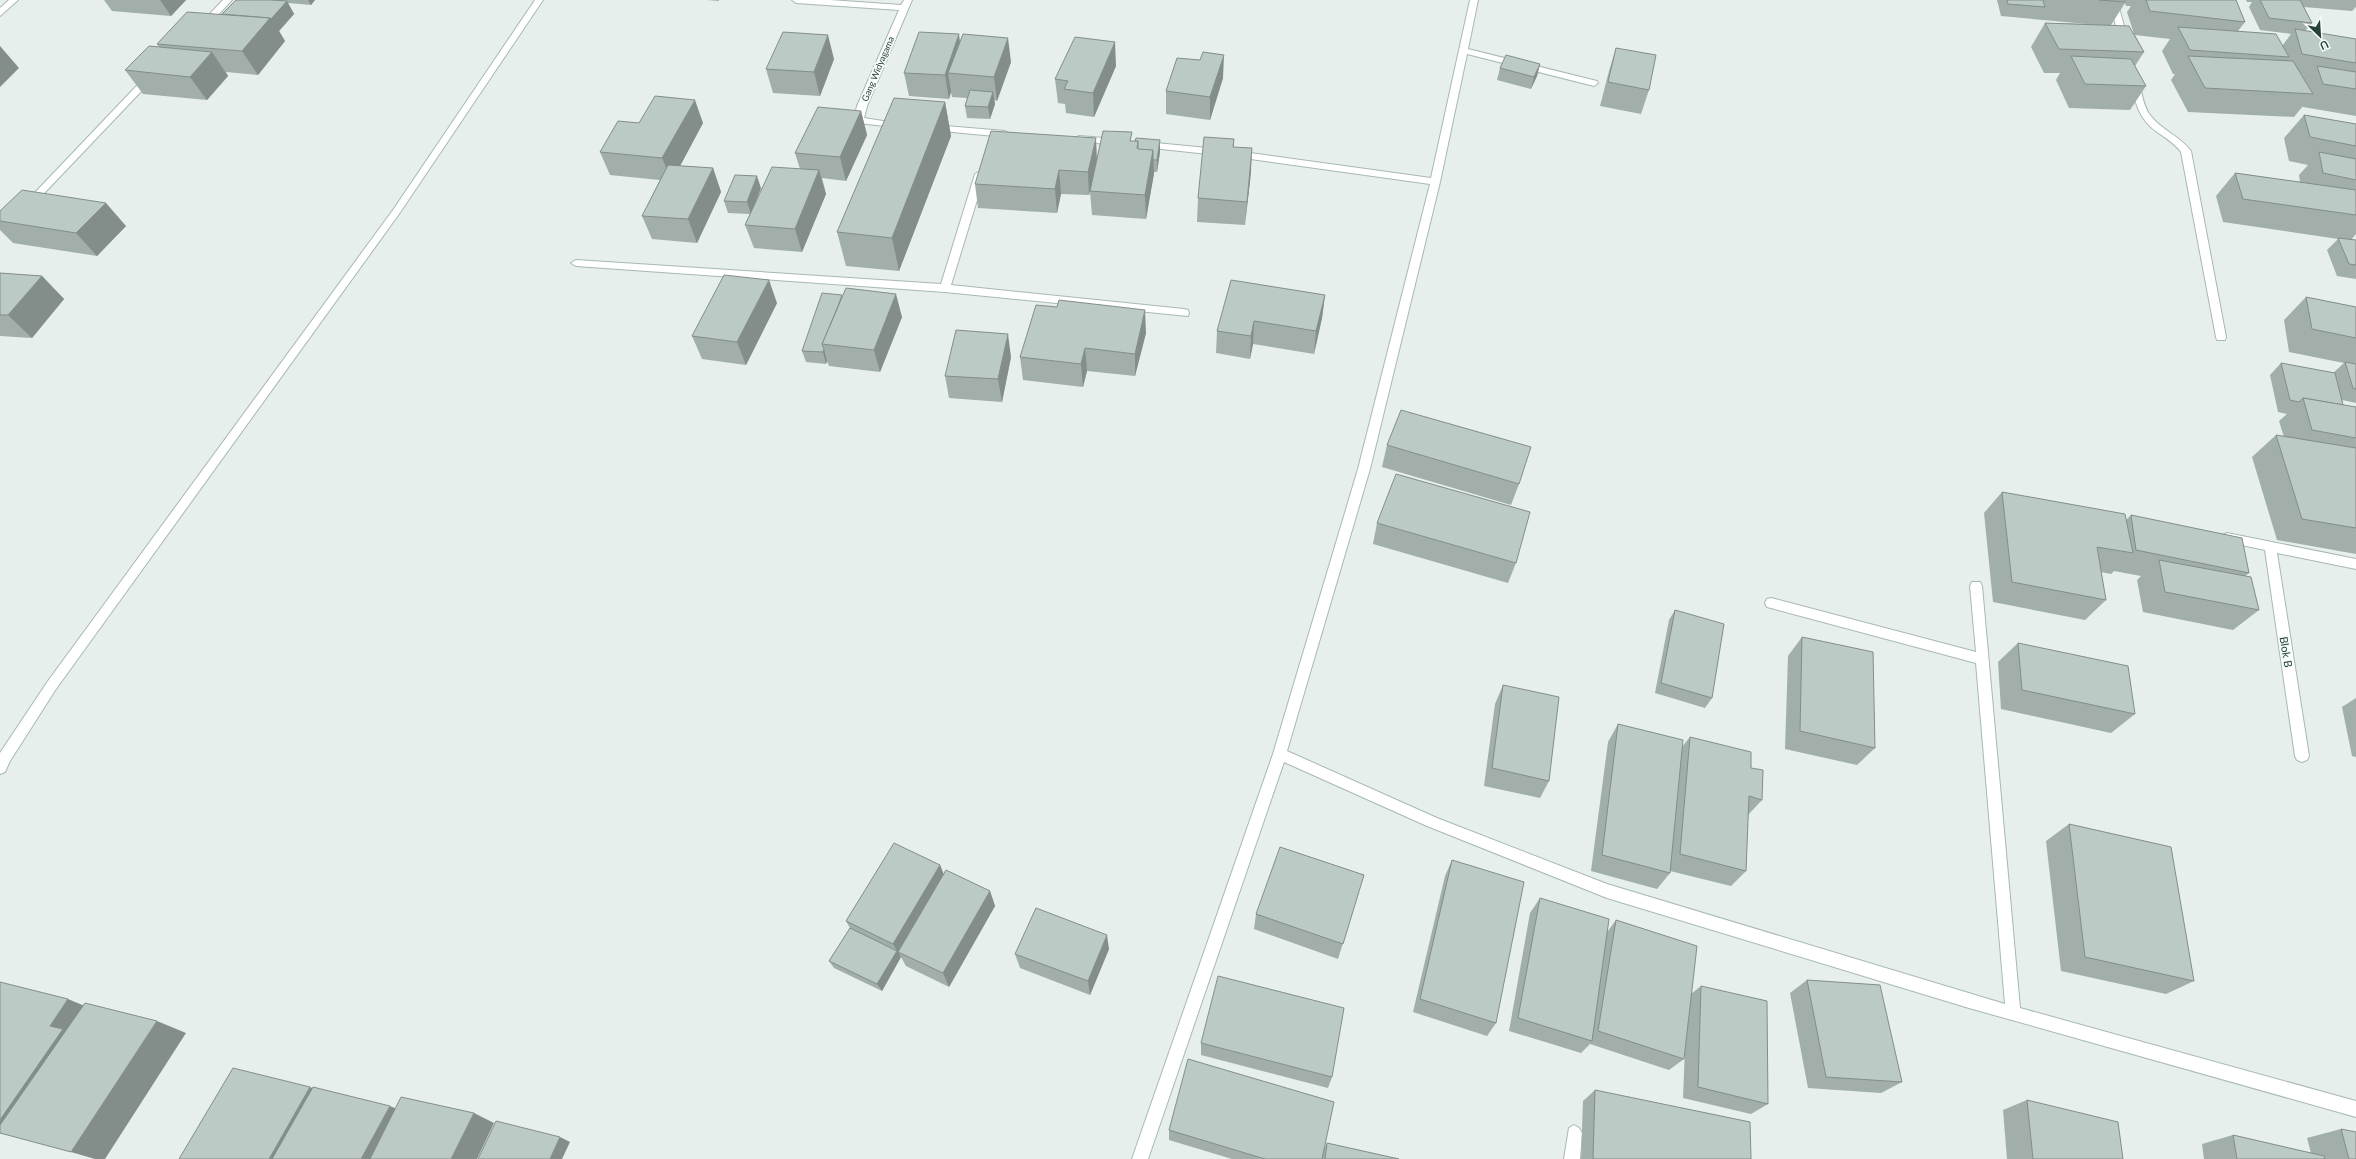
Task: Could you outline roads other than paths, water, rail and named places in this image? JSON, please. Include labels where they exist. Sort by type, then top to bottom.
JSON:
[{"type":"street","points":[[0,13],[14,0]]},
{"type":"street","points":[[195,33],[228,0]]},
{"type":"street","points":[[0,768],[5,757],[52,685],[396,212],[538,0]]},
{"type":"street","points":[[796,0],[906,4]]},
{"type":"street","points":[[1140,1159],[1280,754],[1364,469],[1435,182],[1474,0]]},
{"type":"street","points":[[2113,0],[2127,52]]},
{"type":"street","name":"Gang Widyagama","points":[[906,4],[862,106],[859,120],[879,124],[910,127]]},
{"type":"street","points":[[1464,51],[1594,83]]},
{"type":"street","points":[[21,213],[156,71]]},
{"type":"street","points":[[2132,74],[2142,111],[2149,120],[2181,144],[2186,151],[2221,337]]},
{"type":"street","points":[[925,128],[992,136],[1016,134]]},
{"type":"street","points":[[1071,138],[1244,155],[1435,182]]},
{"type":"street","points":[[945,288],[984,162]]},
{"type":"street","points":[[576,263],[945,288],[1184,313]]},
{"type":"street","points":[[2216,536],[2356,564]]},
{"type":"street","name":"Blok B","points":[[2270,547],[2302,756]]},
{"type":"street","points":[[1976,586],[2013,1012]]},
{"type":"street","points":[[1771,603],[1982,659]]},
{"type":"street","points":[[1280,754],[1432,822],[1607,891],[1961,998],[2356,1108]]},
{"type":"street","points":[[1572,1159],[1574,1133]]}]
